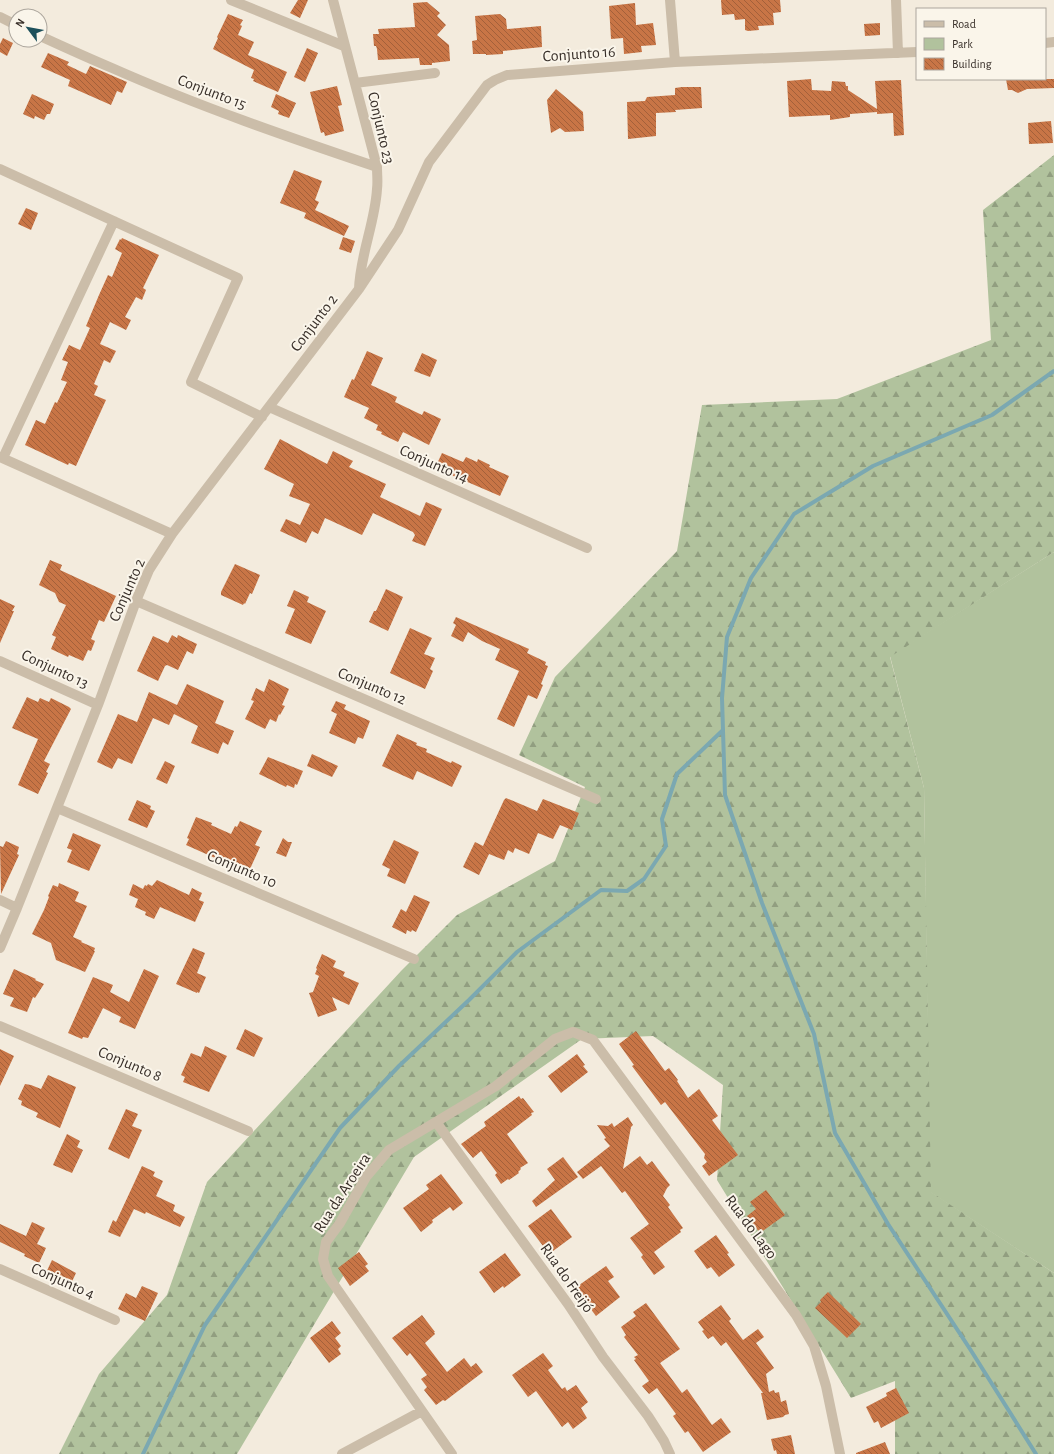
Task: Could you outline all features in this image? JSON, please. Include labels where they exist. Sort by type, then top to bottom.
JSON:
[{"type":"street","points":[[231,0],[344,46]]},
{"type":"street","name":"Conjunto 23","points":[[333,0],[377,168],[377,190],[373,216],[363,254],[359,289]]},
{"type":"street","points":[[670,0],[674,62]]},
{"type":"street","points":[[896,0],[898,53]]},
{"type":"street","name":"Conjunto 15","points":[[48,40],[112,69],[203,106],[303,143],[377,168]]},
{"type":"street","name":"Conjunto 16","points":[[359,289],[398,230],[429,162],[487,85],[495,80],[507,75],[674,62],[916,52]]},
{"type":"street","points":[[355,82],[435,73]]},
{"type":"street","points":[[0,169],[238,278],[191,382],[262,417]]},
{"type":"street","points":[[114,221],[2,457],[172,534]]},
{"type":"street","name":"Conjunto 2","points":[[0,948],[98,705],[136,601],[150,570],[172,534],[359,289]]},
{"type":"street","name":"Conjunto 14","points":[[269,408],[587,548]]},
{"type":"street","name":"Conjunto 12","points":[[136,601],[596,799]]},
{"type":"street","name":"Conjunto 13","points":[[0,661],[98,705]]},
{"type":"street","name":"Conjunto 10","points":[[57,808],[414,959]]},
{"type":"street","points":[[0,900],[17,908]]},
{"type":"street","name":"Conjunto 8","points":[[0,1026],[248,1131]]},
{"type":"street","name":"Rua da Aroeira","points":[[452,1454],[328,1276],[323,1259],[326,1242],[340,1222],[366,1177],[389,1150],[496,1086],[555,1039],[573,1032],[593,1040]]},
{"type":"street","name":"Rua do Lago","points":[[593,1040],[796,1314],[814,1346],[826,1386],[840,1454]]},
{"type":"street","name":"Rua do Freijó","points":[[436,1122],[568,1304],[603,1357],[648,1416],[664,1441],[670,1454]]},
{"type":"street","name":"Conjunto 4","points":[[0,1269],[115,1320]]},
{"type":"street","points":[[342,1454],[422,1411]]},
{"type":"green space","points":[[1054,155],[1054,552],[890,657],[924,788],[931,1192],[1054,1273],[1054,1454],[895,1454],[895,1381],[851,1398],[717,1180],[723,1085],[653,1036],[582,1039],[414,1157],[237,1454],[59,1454],[99,1374],[167,1295],[207,1182],[401,971],[457,915],[555,861],[585,787],[519,755],[555,677],[677,551],[702,405],[837,399],[991,340],[983,210]]},
{"type":"green space","points":[[1054,552],[1054,1273],[930,1192],[924,788],[890,656]]},
{"type":"building","points":[[298,0],[308,0],[300,18],[290,13]]},
{"type":"building","points":[[721,0],[780,0],[781,12],[773,13],[774,25],[758,26],[759,30],[748,31],[745,30],[745,19],[735,20],[734,14],[722,15]]},
{"type":"building","points":[[427,2],[440,13],[437,16],[446,25],[437,35],[449,45],[450,61],[432,63],[432,65],[420,65],[419,58],[378,60],[377,49],[376,46],[374,46],[373,34],[379,34],[378,29],[415,27],[413,3]]},
{"type":"building","points":[[635,3],[636,25],[653,23],[656,45],[641,46],[642,52],[624,54],[623,38],[611,39],[609,6]]},
{"type":"building","points":[[228,14],[243,20],[240,25],[242,26],[238,35],[254,42],[248,55],[287,72],[278,92],[253,81],[254,79],[251,78],[254,70],[213,49]]},
{"type":"building","points":[[500,14],[506,19],[507,29],[541,26],[542,47],[503,51],[503,54],[473,54],[472,41],[477,40],[475,16]]},
{"type":"building","points":[[880,23],[880,35],[865,36],[864,24]]},
{"type":"building","points":[[3,38],[8,40],[8,48],[11,48],[7,56],[0,52],[0,44]]},
{"type":"building","points":[[307,48],[318,53],[305,82],[294,77]]},
{"type":"building","points":[[48,53],[69,62],[67,65],[86,74],[90,66],[127,82],[122,93],[117,91],[111,105],[68,86],[70,80],[41,67]]},
{"type":"building","points":[[811,79],[812,90],[831,91],[832,81],[845,82],[846,86],[848,86],[848,90],[877,109],[875,81],[901,80],[904,135],[894,136],[893,113],[877,114],[877,112],[850,114],[850,117],[830,120],[830,115],[789,117],[787,81]]},
{"type":"building","points":[[1054,79],[1054,88],[1027,89],[1018,93],[1008,90],[1006,80]]},
{"type":"building","points":[[337,86],[342,105],[338,106],[344,131],[325,136],[324,132],[321,133],[310,92]]},
{"type":"building","points":[[701,87],[702,108],[656,113],[656,136],[628,139],[627,102],[645,101],[647,97],[675,95],[675,88]]},
{"type":"building","points":[[556,89],[583,112],[584,131],[565,132],[560,128],[551,133],[547,100]]},
{"type":"building","points":[[32,94],[54,104],[50,114],[47,114],[44,120],[35,116],[34,119],[23,114]]},
{"type":"building","points":[[276,94],[296,103],[289,118],[278,114],[279,111],[271,107]]},
{"type":"building","points":[[1051,121],[1053,143],[1029,144],[1028,123]]},
{"type":"building","points":[[294,170],[322,181],[315,200],[319,202],[315,210],[349,226],[344,236],[304,218],[306,213],[280,203]]},
{"type":"building","points":[[26,208],[38,213],[31,230],[18,224]]},
{"type":"building","points":[[343,237],[355,241],[351,253],[339,249]]},
{"type":"building","points":[[122,238],[159,255],[143,288],[146,290],[142,300],[136,297],[125,317],[131,320],[126,330],[110,322],[100,344],[116,351],[110,363],[104,360],[94,384],[98,386],[94,395],[106,400],[76,466],[69,463],[68,465],[25,445],[36,420],[45,424],[55,402],[57,403],[67,382],[61,380],[68,362],[62,360],[69,345],[80,350],[90,328],[86,326],[99,295],[108,275],[112,277],[122,253],[115,249]]},
{"type":"building","points":[[367,351],[383,358],[371,385],[397,397],[395,402],[422,415],[424,411],[441,419],[429,445],[403,432],[398,442],[381,434],[382,432],[376,430],[378,425],[364,418],[369,408],[344,397],[352,379],[354,380]]},
{"type":"building","points":[[422,353],[437,360],[430,377],[414,371]]},
{"type":"building","points":[[280,439],[327,464],[333,451],[353,461],[349,467],[386,484],[380,497],[420,516],[426,502],[442,509],[425,546],[412,541],[415,535],[413,532],[373,513],[362,535],[325,518],[318,534],[312,531],[306,543],[280,531],[286,519],[300,525],[310,504],[289,496],[294,484],[264,469]]},
{"type":"building","points":[[442,453],[463,462],[466,457],[477,462],[478,459],[490,465],[489,467],[509,476],[500,496],[435,468]]},
{"type":"building","points":[[50,560],[62,565],[60,570],[116,596],[104,622],[99,620],[91,639],[95,641],[91,651],[88,650],[83,661],[69,655],[68,657],[51,649],[56,637],[52,635],[66,605],[59,602],[55,593],[39,585]]},
{"type":"building","points":[[235,564],[260,575],[252,594],[250,593],[245,604],[244,603],[243,605],[221,595],[221,592]]},
{"type":"building","points":[[386,589],[403,597],[388,631],[369,622]]},
{"type":"building","points":[[294,590],[309,597],[307,602],[326,611],[311,644],[285,633],[295,609],[287,606]]},
{"type":"building","points":[[0,599],[15,606],[0,643]]},
{"type":"building","points":[[456,617],[529,649],[527,653],[546,662],[545,665],[548,666],[541,684],[543,685],[537,699],[528,695],[514,727],[497,719],[519,671],[495,660],[500,649],[482,641],[468,632],[463,642],[451,636],[456,625],[453,623]]},
{"type":"building","points":[[410,628],[432,638],[424,654],[435,658],[430,669],[433,671],[425,689],[390,673]]},
{"type":"building","points":[[172,635],[177,638],[178,635],[197,644],[193,654],[187,651],[178,670],[167,665],[165,666],[158,681],[137,671],[153,636],[168,643]]},
{"type":"building","points":[[269,679],[289,689],[282,705],[285,706],[280,715],[279,714],[276,722],[270,719],[265,729],[245,719],[254,701],[251,700],[256,688],[264,692]]},
{"type":"building","points":[[187,684],[224,701],[215,723],[234,731],[228,745],[223,742],[218,754],[191,743],[198,726],[174,714],[169,725],[153,718],[132,764],[118,758],[112,769],[97,762],[118,714],[137,722],[149,692],[177,705]]},
{"type":"building","points":[[27,697],[38,702],[40,698],[49,702],[51,698],[71,709],[44,761],[50,764],[46,772],[48,773],[38,794],[18,785],[38,739],[12,728]]},
{"type":"building","points":[[336,701],[346,705],[344,709],[370,721],[363,739],[358,737],[355,744],[329,733],[337,714],[331,711]]},
{"type":"building","points":[[397,734],[417,743],[416,745],[427,749],[426,752],[462,766],[452,787],[417,771],[413,780],[382,766]]},
{"type":"building","points":[[312,754],[338,766],[332,777],[307,766]]},
{"type":"building","points":[[268,757],[303,771],[297,785],[295,784],[294,788],[287,785],[286,787],[259,774]]},
{"type":"building","points":[[165,761],[175,766],[167,784],[156,779]]},
{"type":"building","points":[[506,798],[537,811],[543,799],[579,813],[572,830],[560,825],[553,839],[538,833],[529,854],[515,848],[513,853],[508,850],[504,860],[489,854],[479,875],[463,867],[475,842],[483,846]]},
{"type":"building","points":[[137,800],[151,806],[150,809],[155,811],[147,828],[128,820]]},
{"type":"building","points":[[196,817],[212,823],[211,825],[231,834],[235,826],[237,827],[240,821],[262,831],[255,845],[260,847],[250,869],[244,866],[242,870],[186,845],[189,839],[187,838]]},
{"type":"building","points":[[73,833],[101,845],[89,871],[67,862],[72,850],[67,848]]},
{"type":"building","points":[[283,838],[288,842],[292,842],[286,857],[276,853]]},
{"type":"building","points":[[394,840],[419,852],[405,884],[387,876],[390,869],[382,865]]},
{"type":"building","points":[[6,841],[19,847],[17,854],[19,855],[1,894],[0,846],[3,847]]},
{"type":"building","points":[[157,880],[189,895],[192,888],[202,893],[199,900],[204,902],[195,922],[160,907],[154,919],[145,915],[146,912],[135,907],[138,899],[129,895],[133,884],[143,889],[145,885],[147,886],[148,884],[152,886]]},
{"type":"building","points":[[59,883],[79,892],[75,901],[87,906],[73,937],[95,948],[85,972],[56,960],[51,943],[32,934],[44,910],[53,885],[58,887]]},
{"type":"building","points":[[414,895],[430,902],[416,932],[407,930],[406,934],[392,927],[401,909],[406,912]]},
{"type":"building","points":[[193,948],[205,953],[197,973],[206,977],[199,993],[176,984]]},
{"type":"building","points":[[322,954],[336,961],[333,967],[345,972],[343,976],[359,983],[349,1005],[332,997],[337,1010],[318,1017],[309,993],[313,992],[319,976],[315,974]]},
{"type":"building","points":[[14,969],[44,984],[35,998],[33,997],[27,1012],[10,1006],[14,998],[3,994]]},
{"type":"building","points":[[144,969],[159,976],[135,1029],[119,1022],[121,1017],[103,1008],[88,1038],[83,1037],[82,1039],[68,1033],[93,977],[113,985],[110,992],[129,1002]]},
{"type":"building","points":[[245,1029],[263,1038],[254,1057],[236,1049]]},
{"type":"building","points":[[636,1031],[665,1071],[669,1068],[688,1098],[699,1089],[718,1116],[712,1120],[738,1155],[709,1176],[702,1166],[707,1162],[704,1158],[705,1154],[665,1102],[661,1105],[632,1066],[634,1065],[619,1044]]},
{"type":"building","points":[[205,1046],[227,1056],[209,1092],[183,1082],[185,1077],[181,1075],[191,1053],[201,1057]]},
{"type":"building","points":[[0,1049],[14,1056],[0,1086]]},
{"type":"building","points":[[577,1054],[588,1072],[561,1093],[548,1076]]},
{"type":"building","points":[[48,1075],[76,1087],[60,1128],[36,1117],[38,1113],[21,1105],[22,1101],[18,1099],[25,1084],[41,1089]]},
{"type":"building","points":[[519,1096],[521,1099],[523,1098],[534,1112],[507,1134],[528,1163],[520,1168],[519,1173],[501,1184],[495,1175],[497,1173],[481,1151],[473,1158],[461,1144],[486,1126],[484,1122]]},
{"type":"building","points":[[126,1109],[138,1114],[132,1126],[142,1130],[129,1159],[108,1149]]},
{"type":"building","points":[[628,1117],[633,1125],[631,1127],[623,1169],[640,1156],[647,1165],[652,1161],[670,1185],[663,1196],[670,1205],[668,1207],[683,1228],[680,1230],[681,1232],[654,1252],[665,1267],[654,1275],[641,1257],[643,1255],[630,1238],[649,1224],[625,1191],[622,1193],[601,1166],[583,1179],[577,1172],[610,1146],[604,1139],[606,1138],[597,1125],[608,1126],[612,1123],[614,1127]]},
{"type":"building","points":[[67,1134],[80,1141],[77,1147],[83,1150],[72,1173],[53,1165]]},
{"type":"building","points":[[563,1157],[578,1177],[536,1207],[532,1201],[555,1180],[547,1169]]},
{"type":"building","points":[[142,1166],[155,1172],[153,1176],[163,1181],[156,1196],[175,1205],[173,1211],[185,1217],[180,1227],[146,1212],[145,1214],[134,1209],[120,1237],[108,1232],[113,1220],[116,1222]]},
{"type":"building","points":[[441,1174],[463,1203],[453,1211],[450,1207],[432,1220],[433,1222],[421,1232],[403,1208],[429,1189],[426,1185]]},
{"type":"building","points":[[766,1190],[785,1215],[760,1233],[747,1216],[756,1209],[750,1202]]},
{"type":"building","points":[[551,1209],[572,1237],[549,1254],[528,1226]]},
{"type":"building","points":[[32,1222],[45,1228],[37,1244],[46,1248],[39,1263],[24,1256],[25,1254],[0,1242],[0,1224],[26,1236]]},
{"type":"building","points":[[716,1235],[729,1253],[727,1254],[735,1265],[719,1277],[711,1267],[707,1269],[694,1251]]},
{"type":"building","points":[[359,1252],[368,1264],[365,1266],[369,1271],[350,1286],[338,1268]]},
{"type":"building","points":[[505,1253],[521,1275],[504,1288],[503,1286],[494,1293],[479,1272]]},
{"type":"building","points":[[52,1260],[76,1273],[69,1288],[44,1277]]},
{"type":"building","points":[[606,1266],[614,1277],[608,1281],[620,1297],[596,1316],[575,1288]]},
{"type":"building","points":[[142,1286],[158,1293],[145,1321],[118,1309],[126,1293],[136,1298]]},
{"type":"building","points":[[828,1292],[861,1324],[847,1338],[815,1308]]},
{"type":"building","points":[[646,1303],[680,1349],[660,1363],[682,1393],[687,1389],[712,1425],[721,1418],[731,1432],[703,1452],[688,1431],[685,1433],[673,1416],[676,1414],[657,1388],[649,1394],[642,1386],[649,1381],[634,1360],[636,1359],[634,1357],[638,1355],[624,1337],[626,1335],[621,1327],[636,1316],[633,1312]]},
{"type":"building","points":[[721,1305],[731,1319],[729,1321],[743,1340],[758,1329],[764,1337],[756,1343],[774,1368],[766,1374],[769,1392],[774,1390],[775,1393],[779,1392],[781,1402],[786,1400],[789,1414],[783,1417],[767,1420],[761,1393],[763,1393],[726,1342],[721,1346],[713,1336],[708,1339],[702,1331],[704,1330],[698,1322]]},
{"type":"building","points":[[422,1315],[435,1332],[435,1334],[425,1343],[447,1372],[464,1358],[471,1367],[476,1363],[483,1372],[445,1401],[443,1400],[436,1405],[424,1390],[427,1387],[421,1379],[427,1375],[410,1353],[407,1356],[392,1338]]},
{"type":"building","points":[[332,1321],[341,1333],[335,1338],[341,1346],[338,1349],[341,1354],[329,1363],[310,1338]]},
{"type":"building","points":[[543,1353],[553,1366],[548,1370],[562,1389],[565,1387],[567,1391],[576,1385],[588,1402],[581,1408],[587,1418],[573,1429],[568,1422],[562,1427],[536,1391],[528,1397],[512,1375]]},
{"type":"building","points":[[896,1388],[909,1413],[881,1428],[878,1421],[874,1423],[866,1407],[887,1396],[886,1393]]},
{"type":"building","points":[[791,1435],[795,1454],[777,1454],[776,1450],[774,1451],[771,1439]]},
{"type":"building","points":[[885,1442],[890,1454],[856,1454],[856,1453]]},
{"type":"waterway","points":[[1036,1454],[970,1349],[888,1224],[835,1133],[814,1034],[762,903],[725,795],[722,698],[727,637],[751,578],[794,514],[873,466],[992,415],[1054,371]]},
{"type":"waterway","points":[[143,1454],[205,1325],[340,1128],[399,1066],[517,952],[601,890],[627,891],[644,879],[666,846],[662,819],[677,774],[723,730]]}]
